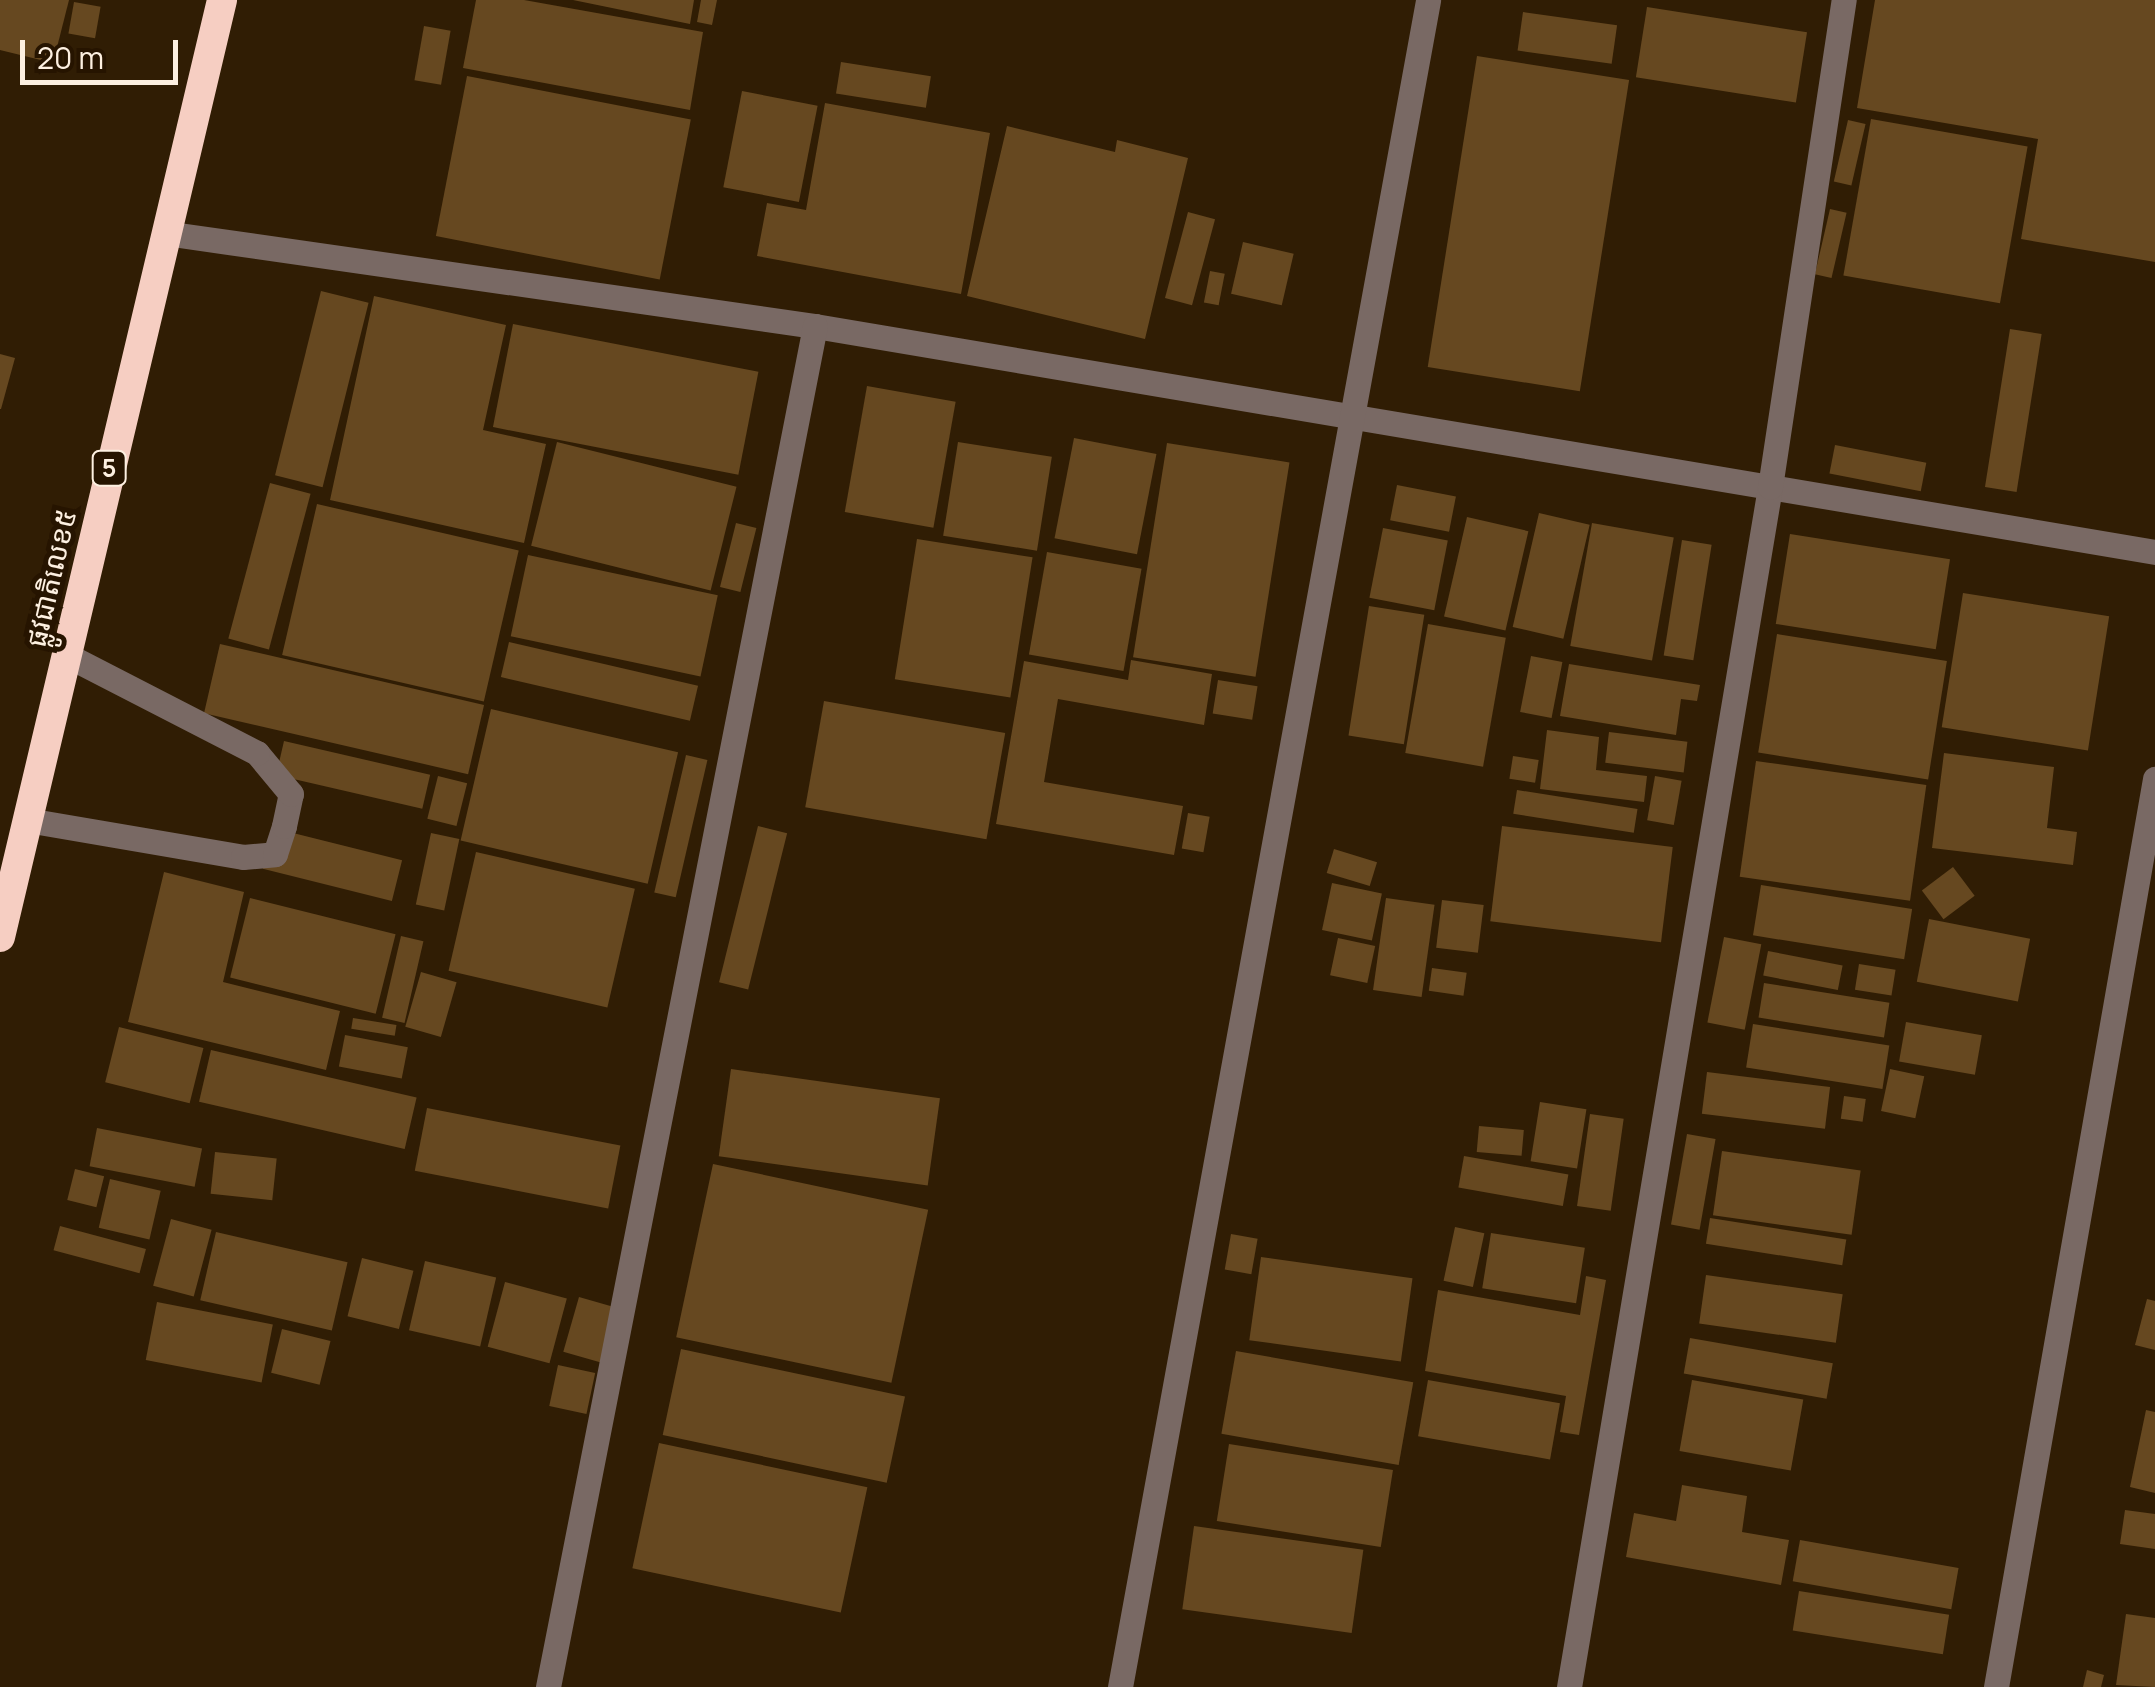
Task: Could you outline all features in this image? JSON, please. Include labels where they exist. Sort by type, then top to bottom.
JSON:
[{"type":"highway","name":"ផ្លូវជាតិលេខ៥","points":[[0,937],[222,0]]},
{"type":"street","points":[[1120,1687],[1428,0]]},
{"type":"street","points":[[1569,1687],[1770,487],[1844,0]]},
{"type":"street","points":[[165,232],[815,326],[2155,552]]},
{"type":"street","points":[[548,1687],[815,326]]},
{"type":"street","points":[[27,820],[243,857],[274,854],[284,826],[291,794],[257,753],[66,655]]},
{"type":"street","points":[[1996,1687],[2155,779]]},
{"type":"building","points":[[0,0],[69,0],[53,63],[0,50]]},
{"type":"building","points":[[476,0],[524,0],[703,32],[690,110],[463,68]]},
{"type":"building","points":[[573,0],[694,0],[690,24]]},
{"type":"building","points":[[701,0],[717,0],[712,25],[697,22]]},
{"type":"building","points":[[1875,0],[2155,0],[2155,262],[2021,239],[2038,139],[1857,108]]},
{"type":"building","points":[[74,2],[101,7],[95,38],[68,34]]},
{"type":"building","points":[[1647,7],[1807,32],[1796,102],[1636,77]]},
{"type":"building","points":[[1523,12],[1617,25],[1612,64],[1518,51]]},
{"type":"building","points":[[424,26],[451,31],[441,85],[414,80]]},
{"type":"building","points":[[1477,56],[1629,80],[1580,391],[1428,367]]},
{"type":"building","points":[[841,62],[931,76],[926,108],[836,94]]},
{"type":"building","points":[[467,76],[691,120],[660,280],[436,236]]},
{"type":"building","points":[[742,91],[818,106],[799,202],[723,187]]},
{"type":"building","points":[[825,103],[990,133],[961,294],[757,256],[767,203],[806,210]]},
{"type":"building","points":[[1871,119],[2028,147],[2000,303],[1843,276]]},
{"type":"building","points":[[1848,120],[1866,124],[1851,185],[1834,181]]},
{"type":"building","points":[[1007,126],[1115,152],[1117,140],[1188,158],[1145,339],[967,296]]},
{"type":"building","points":[[1830,209],[1847,213],[1831,278],[1815,274]]},
{"type":"building","points":[[1188,212],[1215,219],[1192,305],[1165,298]]},
{"type":"building","points":[[1243,242],[1294,254],[1282,305],[1231,294]]},
{"type":"building","points":[[1210,271],[1225,274],[1219,305],[1204,302]]},
{"type":"building","points":[[321,291],[369,303],[323,487],[275,475]]},
{"type":"building","points":[[374,296],[506,325],[483,430],[546,444],[524,543],[330,500]]},
{"type":"building","points":[[513,324],[758,372],[738,475],[493,427]]},
{"type":"building","points":[[2010,329],[2042,334],[2017,492],[1985,487]]},
{"type":"building","points":[[0,354],[15,358],[1,409],[0,409]]},
{"type":"building","points":[[867,386],[956,402],[933,528],[845,512]]},
{"type":"building","points":[[1074,438],[1156,454],[1137,554],[1055,538]]},
{"type":"building","points":[[557,442],[737,487],[711,591],[531,546]]},
{"type":"building","points":[[958,442],[1052,457],[1037,551],[943,536]]},
{"type":"building","points":[[1167,443],[1289,462],[1256,677],[1133,657]]},
{"type":"building","points":[[1835,445],[1926,463],[1921,491],[1829,473]]},
{"type":"building","points":[[270,483],[311,494],[269,649],[228,639]]},
{"type":"building","points":[[1397,485],[1456,496],[1449,532],[1390,520]]},
{"type":"building","points":[[317,504],[519,551],[484,702],[282,655]]},
{"type":"building","points":[[1539,513],[1590,525],[1563,639],[1513,627]]},
{"type":"building","points":[[1467,517],[1528,531],[1505,631],[1444,616]]},
{"type":"building","points":[[736,523],[756,528],[740,592],[720,587]]},
{"type":"building","points":[[1592,523],[1674,537],[1652,661],[1570,646]]},
{"type":"building","points":[[1383,528],[1448,541],[1434,610],[1369,598]]},
{"type":"building","points":[[1790,534],[1950,559],[1936,649],[1776,624]]},
{"type":"building","points":[[917,539],[1033,557],[1010,698],[895,679]]},
{"type":"building","points":[[1682,540],[1712,545],[1693,660],[1664,656]]},
{"type":"building","points":[[1047,552],[1142,569],[1123,671],[1029,654]]},
{"type":"building","points":[[528,555],[718,595],[701,677],[511,636]]},
{"type":"building","points":[[1963,593],[2109,616],[2088,750],[1942,727]]},
{"type":"building","points":[[1369,606],[1424,615],[1404,744],[1349,735]]},
{"type":"building","points":[[1428,624],[1506,638],[1483,767],[1405,753]]},
{"type":"building","points":[[1777,634],[1947,661],[1928,779],[1758,753]]},
{"type":"building","points":[[509,642],[698,686],[690,721],[501,677]]},
{"type":"building","points":[[220,644],[484,705],[468,774],[204,713]]},
{"type":"building","points":[[1531,656],[1562,662],[1552,718],[1520,712]]},
{"type":"building","points":[[1131,660],[1212,674],[1204,725],[1058,699],[1044,782],[1183,806],[1174,855],[996,824],[1024,661],[1128,680]]},
{"type":"building","points":[[1569,664],[1700,685],[1697,701],[1681,699],[1676,735],[1560,716]]},
{"type":"building","points":[[1218,680],[1258,686],[1252,720],[1213,714]]},
{"type":"building","points":[[824,701],[1005,733],[986,839],[805,807]]},
{"type":"building","points":[[491,709],[678,752],[648,884],[461,841]]},
{"type":"building","points":[[1547,730],[1599,737],[1596,770],[1647,776],[1644,802],[1540,789]]},
{"type":"building","points":[[1609,732],[1687,742],[1684,772],[1605,763]]},
{"type":"building","points":[[284,741],[430,775],[422,809],[276,775]]},
{"type":"building","points":[[1944,753],[2054,767],[2047,828],[2077,832],[2073,865],[1932,848]]},
{"type":"building","points":[[686,755],[707,760],[676,897],[654,892]]},
{"type":"building","points":[[1513,756],[1539,760],[1535,783],[1509,779]]},
{"type":"building","points":[[1756,761],[1926,785],[1910,901],[1740,877]]},
{"type":"building","points":[[438,776],[467,783],[456,826],[427,819]]},
{"type":"building","points":[[1655,776],[1682,781],[1674,825],[1647,820]]},
{"type":"building","points":[[1517,790],[1637,809],[1634,833],[1513,814]]},
{"type":"building","points":[[1188,813],[1210,817],[1203,852],[1182,848]]},
{"type":"building","points":[[758,826],[787,833],[748,989],[719,982]]},
{"type":"building","points":[[1502,826],[1673,847],[1661,942],[1490,921]]},
{"type":"building","points":[[273,828],[402,860],[392,901],[263,869]]},
{"type":"building","points":[[431,833],[459,839],[444,910],[416,904]]},
{"type":"building","points":[[1334,849],[1377,862],[1370,886],[1327,873]]},
{"type":"building","points":[[476,852],[635,889],[607,1008],[449,971]]},
{"type":"building","points":[[1953,867],[1975,896],[1944,919],[1922,890]]},
{"type":"building","points":[[164,872],[244,892],[223,982],[340,1011],[326,1070],[128,1022]]},
{"type":"building","points":[[1332,883],[1382,894],[1372,941],[1322,930]]},
{"type":"building","points":[[1761,885],[1912,909],[1904,959],[1753,935]]},
{"type":"building","points":[[250,898],[396,934],[376,1014],[230,978]]},
{"type":"building","points":[[1386,898],[1435,905],[1422,997],[1373,990]]},
{"type":"building","points":[[1442,900],[1484,905],[1478,953],[1436,948]]},
{"type":"building","points":[[1929,919],[2030,939],[2018,1001],[1917,982]]},
{"type":"building","points":[[401,936],[423,941],[405,1023],[382,1018]]},
{"type":"building","points":[[1724,937],[1761,944],[1745,1030],[1707,1022]]},
{"type":"building","points":[[1338,938],[1375,946],[1367,983],[1330,975]]},
{"type":"building","points":[[1768,951],[1843,966],[1838,990],[1763,976]]},
{"type":"building","points":[[1859,964],[1896,970],[1891,995],[1855,990]]},
{"type":"building","points":[[1432,968],[1467,973],[1463,996],[1429,991]]},
{"type":"building","points":[[421,972],[457,982],[441,1037],[405,1027]]},
{"type":"building","points":[[1764,983],[1889,1003],[1884,1037],[1759,1018]]},
{"type":"building","points":[[353,1018],[396,1025],[395,1036],[351,1029]]},
{"type":"building","points":[[1906,1022],[1982,1035],[1975,1075],[1899,1061]]},
{"type":"building","points":[[1753,1024],[1889,1046],[1882,1089],[1746,1067]]},
{"type":"building","points":[[119,1027],[203,1048],[190,1103],[105,1082]]},
{"type":"building","points":[[345,1035],[408,1047],[402,1079],[339,1066]]},
{"type":"building","points":[[211,1050],[417,1097],[405,1149],[199,1102]]},
{"type":"building","points":[[731,1069],[940,1098],[928,1186],[719,1156]]},
{"type":"building","points":[[1890,1069],[1924,1076],[1915,1118],[1881,1111]]},
{"type":"building","points":[[1707,1072],[1830,1087],[1825,1129],[1702,1114]]},
{"type":"building","points":[[1844,1096],[1866,1099],[1863,1122],[1841,1119]]},
{"type":"building","points":[[1540,1102],[1586,1109],[1577,1169],[1531,1161]]},
{"type":"building","points":[[427,1108],[620,1146],[608,1208],[415,1171]]},
{"type":"building","points":[[1590,1114],[1624,1119],[1611,1211],[1577,1206]]},
{"type":"building","points":[[1479,1126],[1524,1130],[1522,1156],[1477,1152]]},
{"type":"building","points":[[97,1128],[202,1148],[195,1187],[90,1166]]},
{"type":"building","points":[[1687,1134],[1716,1139],[1700,1230],[1671,1225]]},
{"type":"building","points":[[1722,1151],[1861,1170],[1852,1235],[1713,1215]]},
{"type":"building","points":[[215,1152],[277,1158],[272,1200],[211,1194]]},
{"type":"building","points":[[1464,1156],[1568,1174],[1563,1206],[1458,1188]]},
{"type":"building","points":[[713,1164],[928,1210],[891,1383],[676,1337]]},
{"type":"building","points":[[75,1169],[104,1176],[96,1207],[67,1200]]},
{"type":"building","points":[[110,1179],[161,1191],[149,1239],[99,1228]]},
{"type":"building","points":[[1710,1218],[1846,1240],[1842,1265],[1706,1244]]},
{"type":"building","points":[[171,1219],[212,1230],[194,1297],[153,1286]]},
{"type":"building","points":[[60,1226],[146,1249],[139,1273],[54,1250]]},
{"type":"building","points":[[1455,1227],[1484,1233],[1473,1287],[1444,1281]]},
{"type":"building","points":[[216,1232],[348,1262],[332,1331],[200,1300]]},
{"type":"building","points":[[1491,1233],[1585,1248],[1576,1303],[1482,1288]]},
{"type":"building","points":[[1231,1234],[1258,1239],[1251,1274],[1225,1269]]},
{"type":"building","points":[[1261,1257],[1413,1278],[1401,1361],[1249,1340]]},
{"type":"building","points":[[362,1258],[413,1271],[399,1329],[347,1316]]},
{"type":"building","points":[[425,1261],[496,1277],[480,1347],[409,1330]]},
{"type":"building","points":[[1706,1275],[1843,1294],[1836,1343],[1699,1324]]},
{"type":"building","points":[[1586,1276],[1606,1280],[1579,1435],[1560,1432],[1566,1396],[1425,1371],[1438,1290],[1580,1315]]},
{"type":"building","points":[[505,1282],[567,1299],[549,1363],[488,1347]]},
{"type":"building","points":[[579,1297],[617,1308],[602,1363],[563,1352]]},
{"type":"building","points":[[2147,1299],[2155,1301],[2155,1350],[2135,1345]]},
{"type":"building","points":[[157,1302],[273,1325],[262,1382],[146,1360]]},
{"type":"building","points":[[282,1329],[331,1341],[320,1385],[271,1373]]},
{"type":"building","points":[[1690,1338],[1833,1363],[1827,1399],[1684,1373]]},
{"type":"building","points":[[681,1349],[905,1397],[887,1483],[663,1435]]},
{"type":"building","points":[[1236,1351],[1413,1382],[1399,1465],[1221,1434]]},
{"type":"building","points":[[558,1365],[595,1373],[586,1414],[549,1406]]},
{"type":"building","points":[[1428,1380],[1560,1403],[1550,1459],[1418,1436]]},
{"type":"building","points":[[1692,1380],[1803,1400],[1791,1471],[1679,1451]]},
{"type":"building","points":[[2146,1410],[2155,1412],[2155,1493],[2130,1487]]},
{"type":"building","points":[[659,1443],[867,1487],[841,1612],[632,1568]]},
{"type":"building","points":[[1229,1444],[1393,1470],[1381,1547],[1217,1521]]},
{"type":"building","points":[[1682,1485],[1747,1496],[1742,1532],[1789,1540],[1781,1585],[1626,1557],[1634,1513],[1676,1521]]},
{"type":"building","points":[[2125,1510],[2155,1514],[2155,1549],[2120,1544]]},
{"type":"building","points":[[1194,1526],[1363,1550],[1352,1633],[1182,1609]]},
{"type":"building","points":[[1800,1540],[1959,1568],[1951,1609],[1793,1581]]},
{"type":"building","points":[[1799,1591],[1949,1615],[1943,1654],[1793,1631]]},
{"type":"building","points":[[2126,1614],[2155,1618],[2155,1687],[2116,1685]]},
{"type":"building","points":[[2087,1670],[2104,1675],[2101,1687],[2083,1687]]}]
